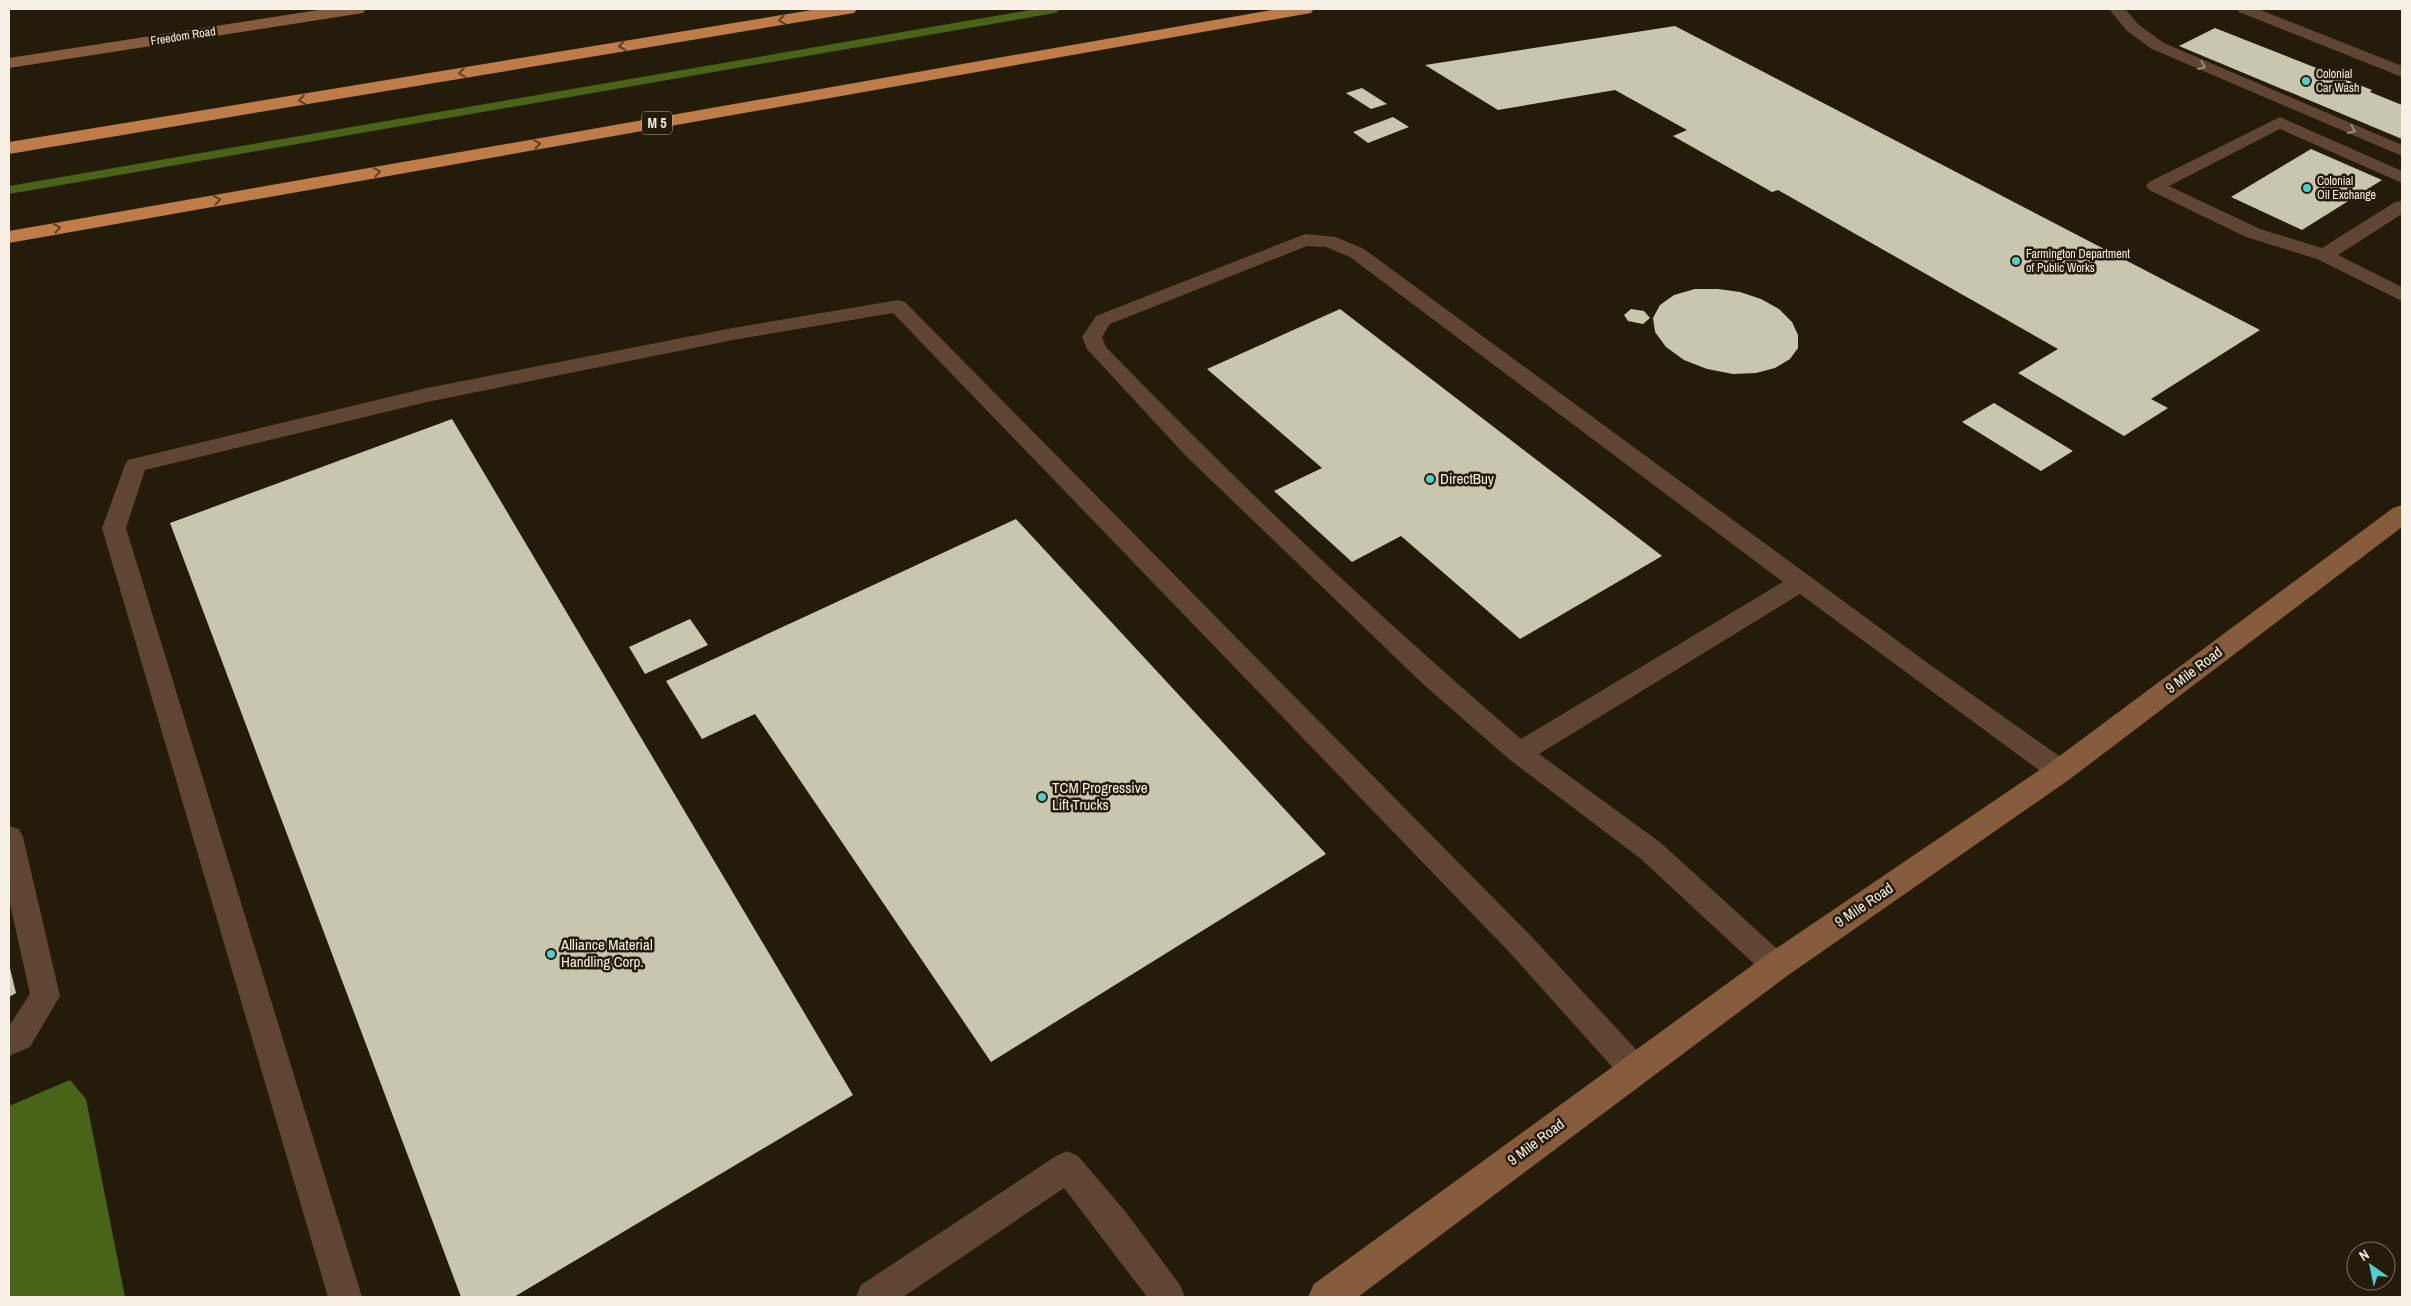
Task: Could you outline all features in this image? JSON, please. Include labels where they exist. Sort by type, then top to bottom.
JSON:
[{"type":"highway","points":[[9,148],[848,9]]},
{"type":"highway","name":"M 5","points":[[9,237],[1305,9]]},
{"type":"street","name":"Freedom Road","points":[[9,62],[358,9]]},
{"type":"street","name":"9 Mile Road","points":[[1327,1297],[1634,1068],[1776,966],[2060,771],[2402,514]]},
{"type":"lane","points":[[2117,9],[2133,28],[2158,46],[2402,151]]},
{"type":"lane","points":[[2246,9],[2402,72]]},
{"type":"lane","points":[[2402,178],[2280,122],[2155,186],[2253,233],[2324,255],[2402,295]]},
{"type":"lane","points":[[2324,255],[2402,206]]},
{"type":"lane","points":[[1776,966],[1651,851],[1519,753],[1432,677],[1193,450],[1098,349],[1092,337],[1103,320],[1305,240],[1329,241],[1358,252],[1920,671],[2060,771]]},
{"type":"lane","points":[[345,1297],[114,528],[136,466],[427,395],[734,334],[898,306],[1522,946],[1634,1068]]},
{"type":"lane","points":[[1519,753],[1802,582]]},
{"type":"lane","points":[[9,837],[45,996],[20,1037],[9,1042]]},
{"type":"lane","points":[[873,1297],[1067,1167],[1113,1223],[1168,1297]]},
{"type":"shaded area","points":[[70,1080],[86,1099],[125,1297],[9,1297],[9,1106]]},
{"type":"building","name":"Farmington Department of Public Works","points":[[1675,26],[2260,330],[2151,399],[2168,408],[2124,436],[2018,373],[2058,349],[1778,190],[1772,192],[1673,136],[1687,130],[1615,90],[1498,110],[1425,65]]},
{"type":"building","name":"Colonial Car Wash","points":[[2215,28],[2372,90],[2370,92],[2402,105],[2402,139],[2179,46]]},
{"type":"building","points":[[1362,88],[1387,104],[1371,109],[1346,93]]},
{"type":"building","points":[[1393,117],[1409,127],[1368,143],[1353,132]]},
{"type":"building","name":"Colonial Oil Exchange","points":[[2311,149],[2382,180],[2302,230],[2231,197]]},
{"type":"building","points":[[1695,289],[1718,289],[1740,292],[1761,299],[1779,309],[1792,322],[1798,335],[1798,348],[1790,359],[1775,368],[1756,373],[1733,374],[1707,369],[1684,360],[1666,347],[1655,332],[1653,318],[1660,305],[1674,295]]},
{"type":"building","name":"DirectBuy","points":[[1340,309],[1662,556],[1520,639],[1401,536],[1352,562],[1274,491],[1322,468],[1207,369]]},
{"type":"building","points":[[1631,309],[1644,311],[1650,318],[1643,324],[1628,321],[1624,315]]},
{"type":"building","points":[[1994,403],[2073,451],[2041,471],[1962,422]]},
{"type":"building","name":"Alliance Material Handling Corp.","points":[[452,419],[853,1095],[514,1297],[461,1297],[170,523]]},
{"type":"building","name":"TCM Progressive Lift Trucks","points":[[1016,519],[1326,854],[991,1062],[755,714],[702,739],[666,681]]},
{"type":"building","points":[[690,619],[708,645],[645,674],[629,647]]},
{"type":"building","points":[[9,964],[16,993],[9,997]]},
{"type":"waterway","points":[[9,190],[1055,9]]},
{"type":"place","name":"Colonial Car Wash","points":[[2306,81]]},
{"type":"place","name":"Colonial Oil Exchange","points":[[2307,188]]},
{"type":"place","name":"Farmington Department of Public Works","points":[[2016,261]]},
{"type":"place","name":"DirectBuy","points":[[1430,479]]},
{"type":"place","name":"TCM Progressive Lift Trucks","points":[[1042,797]]},
{"type":"place","name":"Alliance Material Handling Corp.","points":[[551,954]]}]
